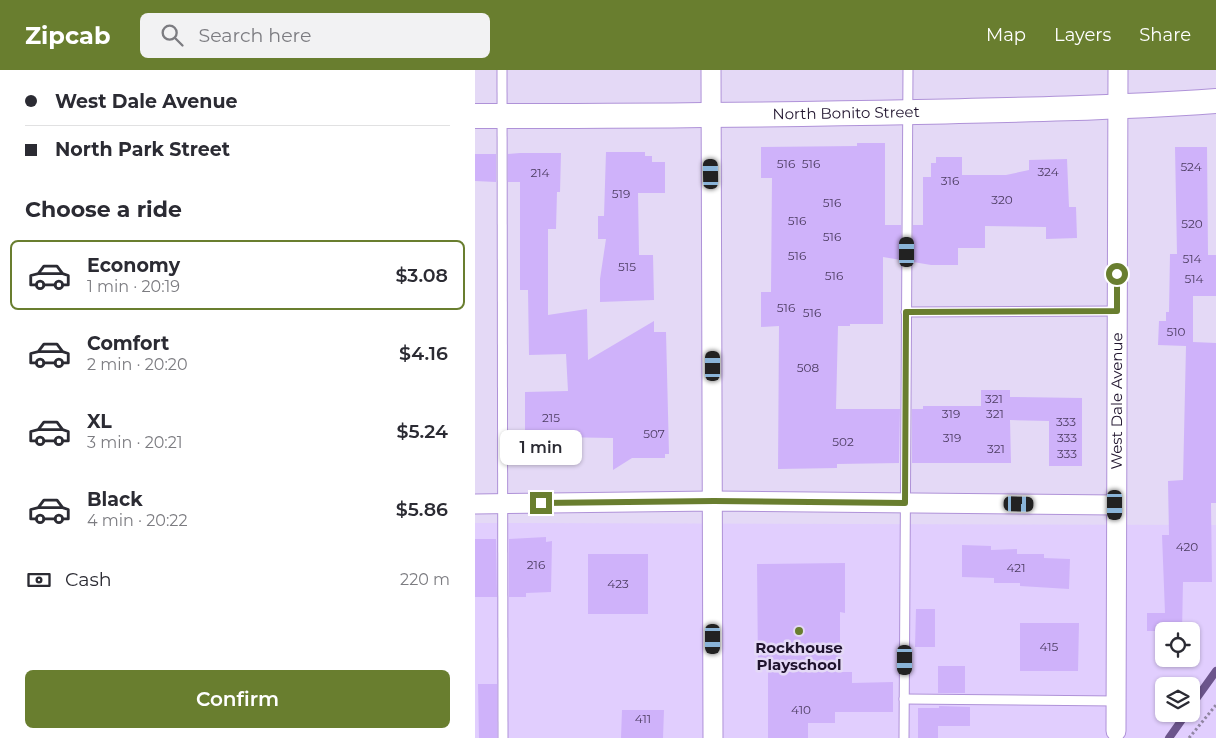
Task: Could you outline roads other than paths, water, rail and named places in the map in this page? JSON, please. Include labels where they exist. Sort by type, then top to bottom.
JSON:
[{"type":"street","points":[[711,70],[714,501],[713,738]]},
{"type":"street","name":"West Dale Avenue","points":[[1116,732],[1115,505],[1118,70]]},
{"type":"street","name":"North Bonito Street","points":[[475,116],[710,116],[1118,108],[1216,101]]},
{"type":"street","points":[[475,504],[714,501],[1115,505]]},
{"type":"lane","points":[[502,70],[503,738]]},
{"type":"lane","points":[[904,738],[907,70]]},
{"type":"lane","points":[[906,312],[1117,311]]},
{"type":"lane","points":[[904,699],[1116,701]]},
{"type":"waterway","points":[[1200,693],[1216,671]]},
{"type":"waterway","points":[[1169,738],[1180,722]]},
{"type":"place","name":"Rockhouse Playschool","points":[[799,631]]}]
